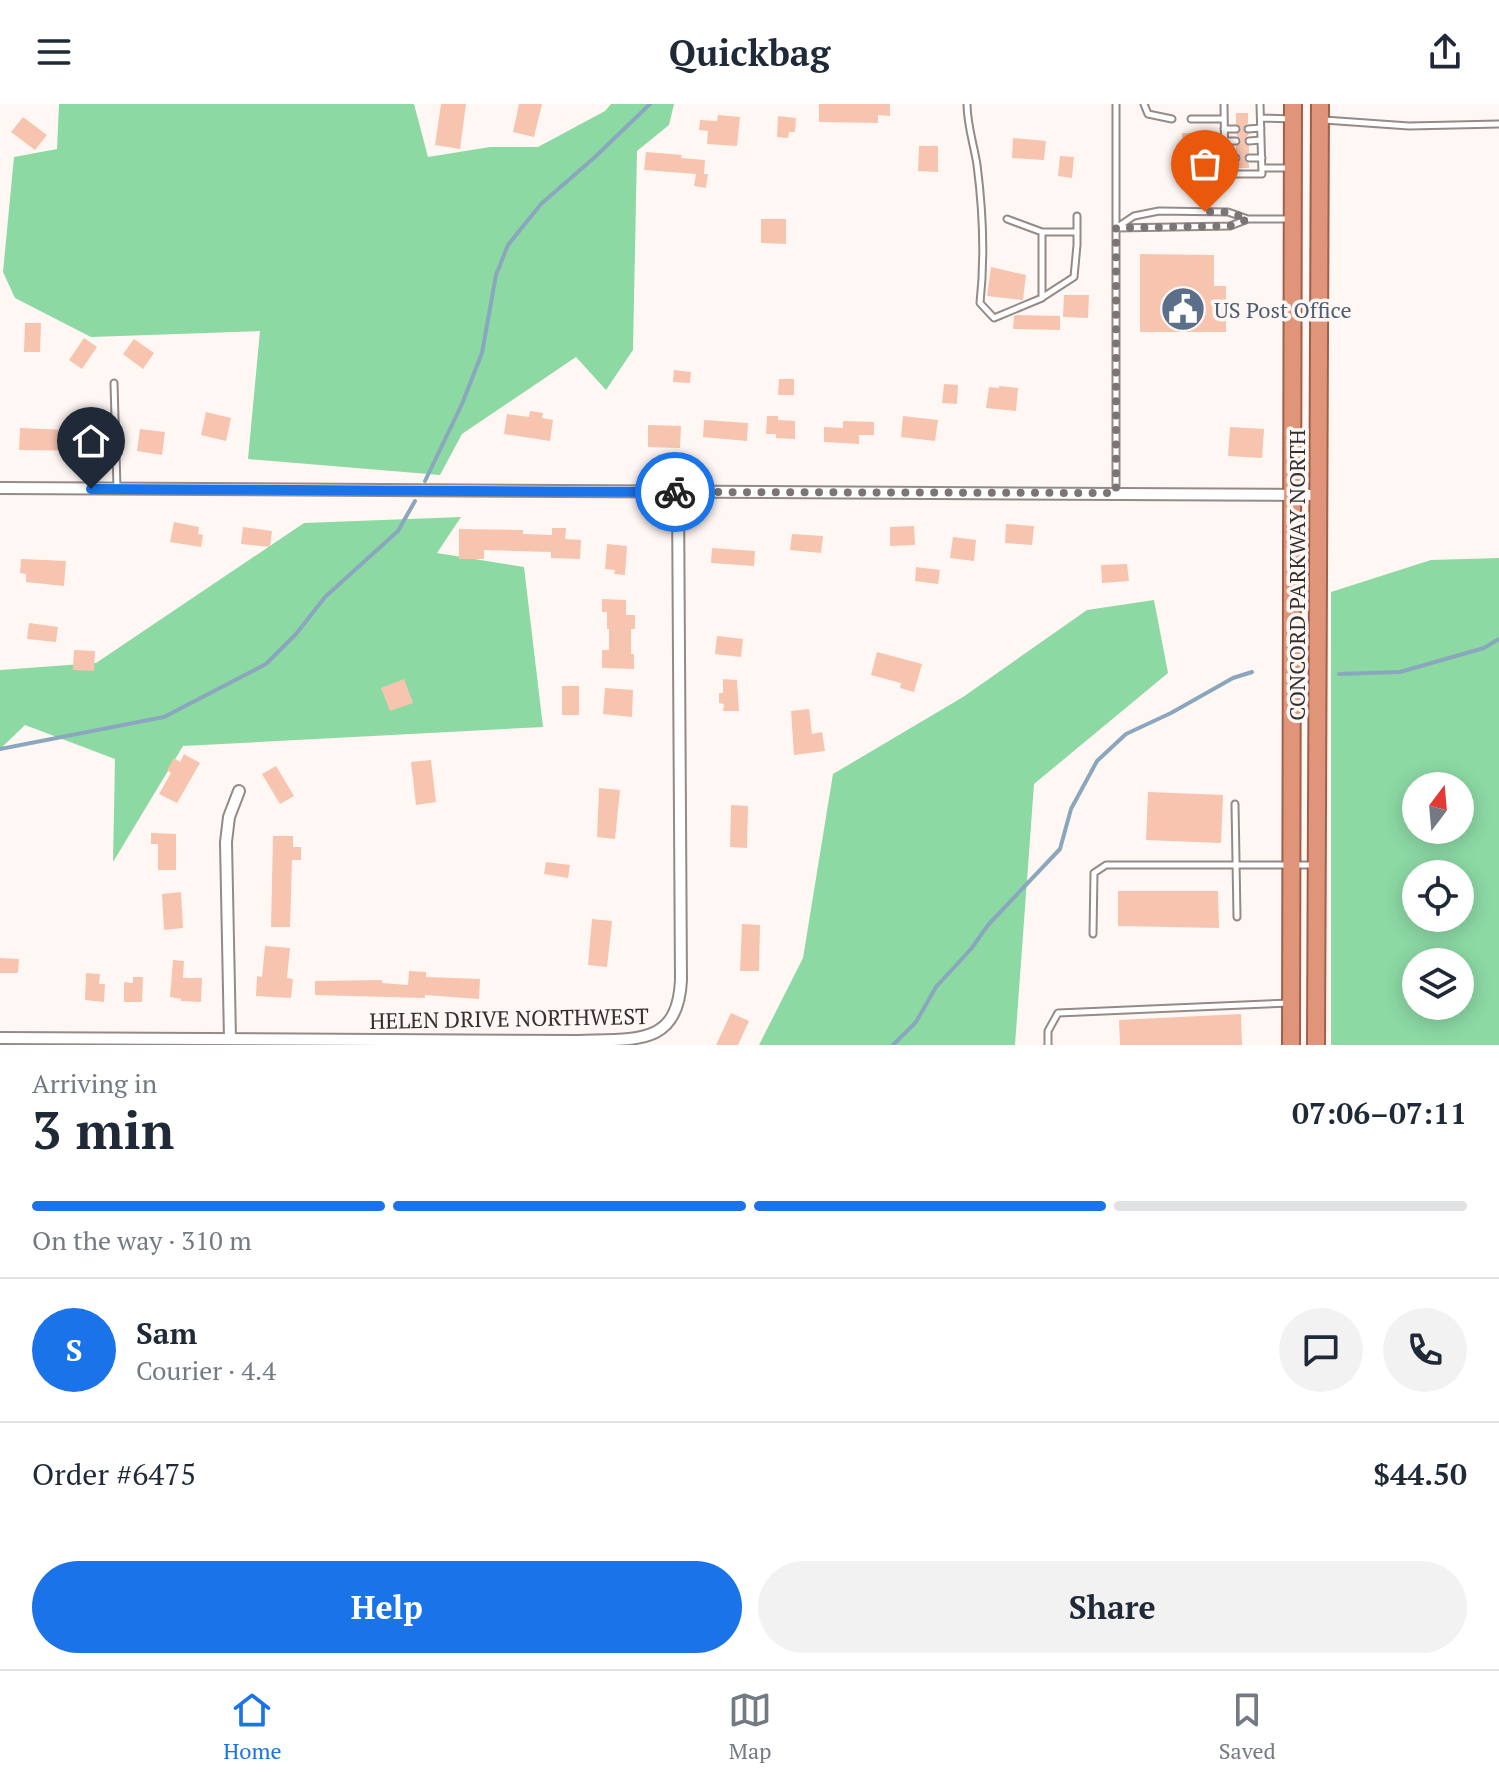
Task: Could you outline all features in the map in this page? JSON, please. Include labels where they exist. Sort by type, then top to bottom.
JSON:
[{"type":"highway","name":"CONCORD PARKWAY NORTH","points":[[1291,1045],[1293,111]]},
{"type":"highway","name":"CONCORD PARKWAY NORTH","points":[[1316,1045],[1320,112]]},
{"type":"street","points":[[0,488],[1318,495]]},
{"type":"street","name":"HELEN DRIVE NORTHWEST","points":[[0,1038],[212,1042],[230,1039],[650,1039],[673,1025],[678,1011],[681,980],[678,492]]},
{"type":"street","points":[[230,1039],[226,842],[229,817],[239,791]]},
{"type":"lane","points":[[967,104],[977,165],[984,262],[980,303],[994,318],[1042,298],[1074,277],[1077,216]]},
{"type":"lane","points":[[1116,104],[1116,493]]},
{"type":"lane","points":[[1144,104],[1148,114],[1172,119]]},
{"type":"lane","points":[[1224,104],[1225,174],[1262,174],[1260,104]]},
{"type":"lane","points":[[1261,118],[1293,111]]},
{"type":"lane","points":[[1320,112],[1409,126],[1499,124]]},
{"type":"lane","points":[[1191,119],[1224,119]]},
{"type":"lane","points":[[1248,129],[1261,128]]},
{"type":"lane","points":[[1224,129],[1236,129]]},
{"type":"lane","points":[[1249,141],[1261,140]]},
{"type":"lane","points":[[1224,141],[1236,141]]},
{"type":"lane","points":[[1225,158],[1236,158]]},
{"type":"lane","points":[[1249,158],[1262,158]]},
{"type":"lane","points":[[1262,168],[1293,168]]},
{"type":"lane","points":[[1116,228],[1134,216],[1159,211],[1228,212],[1248,219],[1293,219]]},
{"type":"lane","points":[[1007,219],[1042,232],[1077,232]]},
{"type":"lane","points":[[1116,228],[1230,226],[1248,219]]},
{"type":"lane","points":[[1042,232],[1042,298]]},
{"type":"lane","points":[[114,383],[117,489]]},
{"type":"lane","points":[[1235,804],[1237,917]]},
{"type":"lane","points":[[1093,934],[1094,873],[1106,865],[1317,865]]},
{"type":"lane","points":[[1048,1045],[1048,1031],[1058,1013],[1291,1003]]},
{"type":"green space","points":[[59,104],[414,104],[428,157],[490,147],[538,147],[605,111],[611,104],[674,104],[669,125],[637,151],[633,350],[606,390],[576,357],[462,434],[440,475],[248,459],[260,331],[91,337],[15,298],[3,272],[14,157],[57,149]]},
{"type":"green space","points":[[461,517],[437,553],[524,567],[543,727],[183,746],[113,862],[115,759],[25,725],[0,749],[0,670],[96,663],[304,523]]},
{"type":"green space","points":[[1499,558],[1499,1045],[1331,1045],[1331,592],[1431,560]]},
{"type":"green space","points":[[1154,600],[1168,673],[1034,784],[1015,1045],[759,1045],[803,958],[833,774],[963,697],[1087,610]]},
{"type":"building","points":[[441,104],[466,104],[460,149],[435,145]]},
{"type":"building","points":[[519,104],[542,104],[534,137],[513,132]]},
{"type":"building","points":[[819,104],[890,104],[890,116],[878,115],[878,123],[819,122]]},
{"type":"building","points":[[1236,113],[1248,113],[1248,123],[1243,129],[1249,134],[1244,141],[1249,146],[1249,153],[1244,159],[1249,168],[1236,168],[1241,157],[1236,153],[1236,146],[1241,140],[1236,134],[1241,128],[1236,124]]},
{"type":"building","points":[[718,115],[740,117],[737,146],[707,144],[708,131],[699,130],[700,120],[717,121]]},
{"type":"building","points":[[778,116],[796,118],[795,132],[789,132],[788,138],[777,137]]},
{"type":"building","points":[[23,117],[47,135],[35,150],[11,132]]},
{"type":"building","points":[[1182,133],[1207,133],[1208,172],[1172,173],[1172,158],[1183,158]]},
{"type":"building","points":[[1013,138],[1046,141],[1044,160],[1012,158]]},
{"type":"building","points":[[919,146],[938,146],[938,172],[918,171]]},
{"type":"building","points":[[646,152],[705,160],[704,174],[708,174],[706,188],[694,186],[696,174],[644,170]]},
{"type":"building","points":[[1060,156],[1074,157],[1072,178],[1058,176]]},
{"type":"building","points":[[761,219],[786,219],[786,244],[761,243]]},
{"type":"building","name":"US Post Office","points":[[1140,254],[1214,255],[1214,286],[1226,286],[1226,332],[1140,332]]},
{"type":"building","points":[[991,267],[1026,275],[1023,300],[987,296]]},
{"type":"building","points":[[1064,295],[1089,295],[1088,318],[1063,317]]},
{"type":"building","points":[[1016,315],[1060,316],[1060,330],[1013,329]]},
{"type":"building","points":[[25,323],[41,323],[40,352],[24,352]]},
{"type":"building","points":[[84,338],[97,347],[82,369],[69,360]]},
{"type":"building","points":[[134,339],[154,353],[143,369],[123,354]]},
{"type":"building","points":[[674,370],[691,372],[690,383],[673,382]]},
{"type":"building","points":[[779,379],[794,379],[794,395],[778,395]]},
{"type":"building","points":[[944,384],[958,385],[957,404],[942,403]]},
{"type":"building","points":[[989,387],[1018,388],[1016,411],[986,408]]},
{"type":"building","points":[[530,411],[543,413],[542,418],[553,420],[550,441],[504,434],[507,414],[529,417]]},
{"type":"building","points":[[206,412],[231,418],[226,441],[201,435]]},
{"type":"building","points":[[767,416],[795,421],[795,439],[766,434]]},
{"type":"building","points":[[903,416],[938,420],[935,441],[901,437]]},
{"type":"building","points":[[67,418],[77,419],[77,423],[87,423],[86,429],[94,429],[93,451],[19,450],[20,428],[67,430]]},
{"type":"building","points":[[704,420],[748,423],[747,441],[703,437]]},
{"type":"building","points":[[843,421],[874,422],[874,435],[859,435],[859,444],[824,442],[824,427],[843,428]]},
{"type":"building","points":[[648,425],[681,426],[680,448],[648,447]]},
{"type":"building","points":[[1230,427],[1264,429],[1262,458],[1228,456]]},
{"type":"building","points":[[140,429],[165,432],[162,455],[137,451]]},
{"type":"building","points":[[174,522],[199,527],[198,534],[203,535],[201,547],[170,542]]},
{"type":"building","points":[[1006,524],[1034,526],[1032,545],[1005,543]]},
{"type":"building","points":[[914,526],[915,545],[890,546],[890,527]]},
{"type":"building","points":[[243,527],[272,531],[270,547],[241,544]]},
{"type":"building","points":[[552,528],[566,528],[565,539],[581,540],[580,559],[551,558],[551,552],[484,550],[484,559],[459,559],[459,529],[523,530],[523,534],[552,535]]},
{"type":"building","points":[[792,534],[823,536],[821,553],[790,550]]},
{"type":"building","points":[[953,537],[976,540],[974,561],[950,558]]},
{"type":"building","points":[[607,544],[627,546],[625,575],[605,569]]},
{"type":"building","points":[[712,548],[755,551],[754,566],[711,563]]},
{"type":"building","points":[[21,559],[66,561],[64,586],[26,582],[26,574],[20,573]]},
{"type":"building","points":[[1127,564],[1129,581],[1102,583],[1101,565]]},
{"type":"building","points":[[916,567],[940,570],[938,584],[915,581]]},
{"type":"building","points":[[602,599],[626,600],[626,615],[635,615],[635,629],[631,629],[634,669],[602,668],[602,650],[609,650],[609,629],[607,612],[602,612]]},
{"type":"building","points":[[29,623],[58,627],[56,642],[27,639]]},
{"type":"building","points":[[717,636],[743,639],[741,657],[715,654]]},
{"type":"building","points":[[74,650],[95,651],[94,671],[73,670]]},
{"type":"building","points":[[877,652],[922,664],[914,692],[900,688],[901,683],[871,675]]},
{"type":"building","points":[[404,679],[413,703],[390,711],[381,688]]},
{"type":"building","points":[[723,679],[737,680],[739,711],[723,711],[724,704],[719,703]]},
{"type":"building","points":[[562,686],[579,686],[579,715],[562,715]]},
{"type":"building","points":[[605,688],[633,690],[632,717],[603,714]]},
{"type":"building","points":[[809,709],[812,734],[822,732],[825,751],[794,755],[791,711]]},
{"type":"building","points":[[184,754],[200,763],[177,803],[159,794],[171,773],[167,770],[174,758],[180,762]]},
{"type":"building","points":[[431,760],[436,802],[416,805],[411,762]]},
{"type":"building","points":[[276,766],[294,796],[280,804],[262,774]]},
{"type":"building","points":[[599,788],[620,790],[615,839],[597,837]]},
{"type":"building","points":[[1148,792],[1223,795],[1221,843],[1146,840]]},
{"type":"building","points":[[731,805],[748,806],[747,848],[730,847]]},
{"type":"building","points":[[151,833],[176,834],[176,870],[158,870],[158,844],[151,844]]},
{"type":"building","points":[[273,836],[293,836],[293,847],[301,847],[301,860],[292,860],[290,927],[271,927]]},
{"type":"building","points":[[546,862],[570,865],[568,878],[544,874]]},
{"type":"building","points":[[1118,891],[1218,891],[1219,928],[1118,926]]},
{"type":"building","points":[[181,892],[183,928],[164,930],[162,894]]},
{"type":"building","points":[[592,919],[612,921],[607,967],[588,965]]},
{"type":"building","points":[[742,924],[760,925],[759,971],[740,971]]},
{"type":"building","points":[[265,946],[290,948],[287,978],[293,979],[291,998],[256,996],[257,976],[262,977]]},
{"type":"building","points":[[0,958],[19,959],[18,973],[0,973]]},
{"type":"building","points":[[173,960],[184,961],[183,978],[202,978],[201,1002],[170,997]]},
{"type":"building","points":[[409,971],[426,972],[426,977],[480,979],[479,999],[425,995],[425,998],[315,995],[315,981],[382,980],[382,983],[408,985]]},
{"type":"building","points":[[86,973],[100,974],[99,984],[105,984],[104,1002],[85,1000]]},
{"type":"building","points":[[133,977],[143,977],[142,1002],[124,1002],[124,982],[133,983]]},
{"type":"building","points":[[731,1013],[749,1021],[738,1045],[716,1045]]},
{"type":"building","points":[[1241,1014],[1242,1045],[1120,1045],[1119,1020]]},
{"type":"waterway","points":[[425,481],[462,404],[482,353],[496,275],[508,245],[541,204],[650,104]]},
{"type":"waterway","points":[[0,749],[164,717],[266,664],[296,634],[325,597],[398,531],[415,501]]},
{"type":"waterway","points":[[1339,674],[1400,672],[1484,648],[1499,639]]},
{"type":"waterway","points":[[893,1045],[916,1022],[936,987],[988,925],[1060,849],[1071,809],[1097,761],[1126,734],[1233,678],[1252,672]]},
{"type":"way so far","points":[[675,492],[1116,493],[1116,228],[1230,226],[1248,219],[1228,212],[1205,212]]},
{"type":"place","name":"US Post Office","points":[[1183,309]]},
{"type":"route","points":[[91,489],[675,492]]}]
